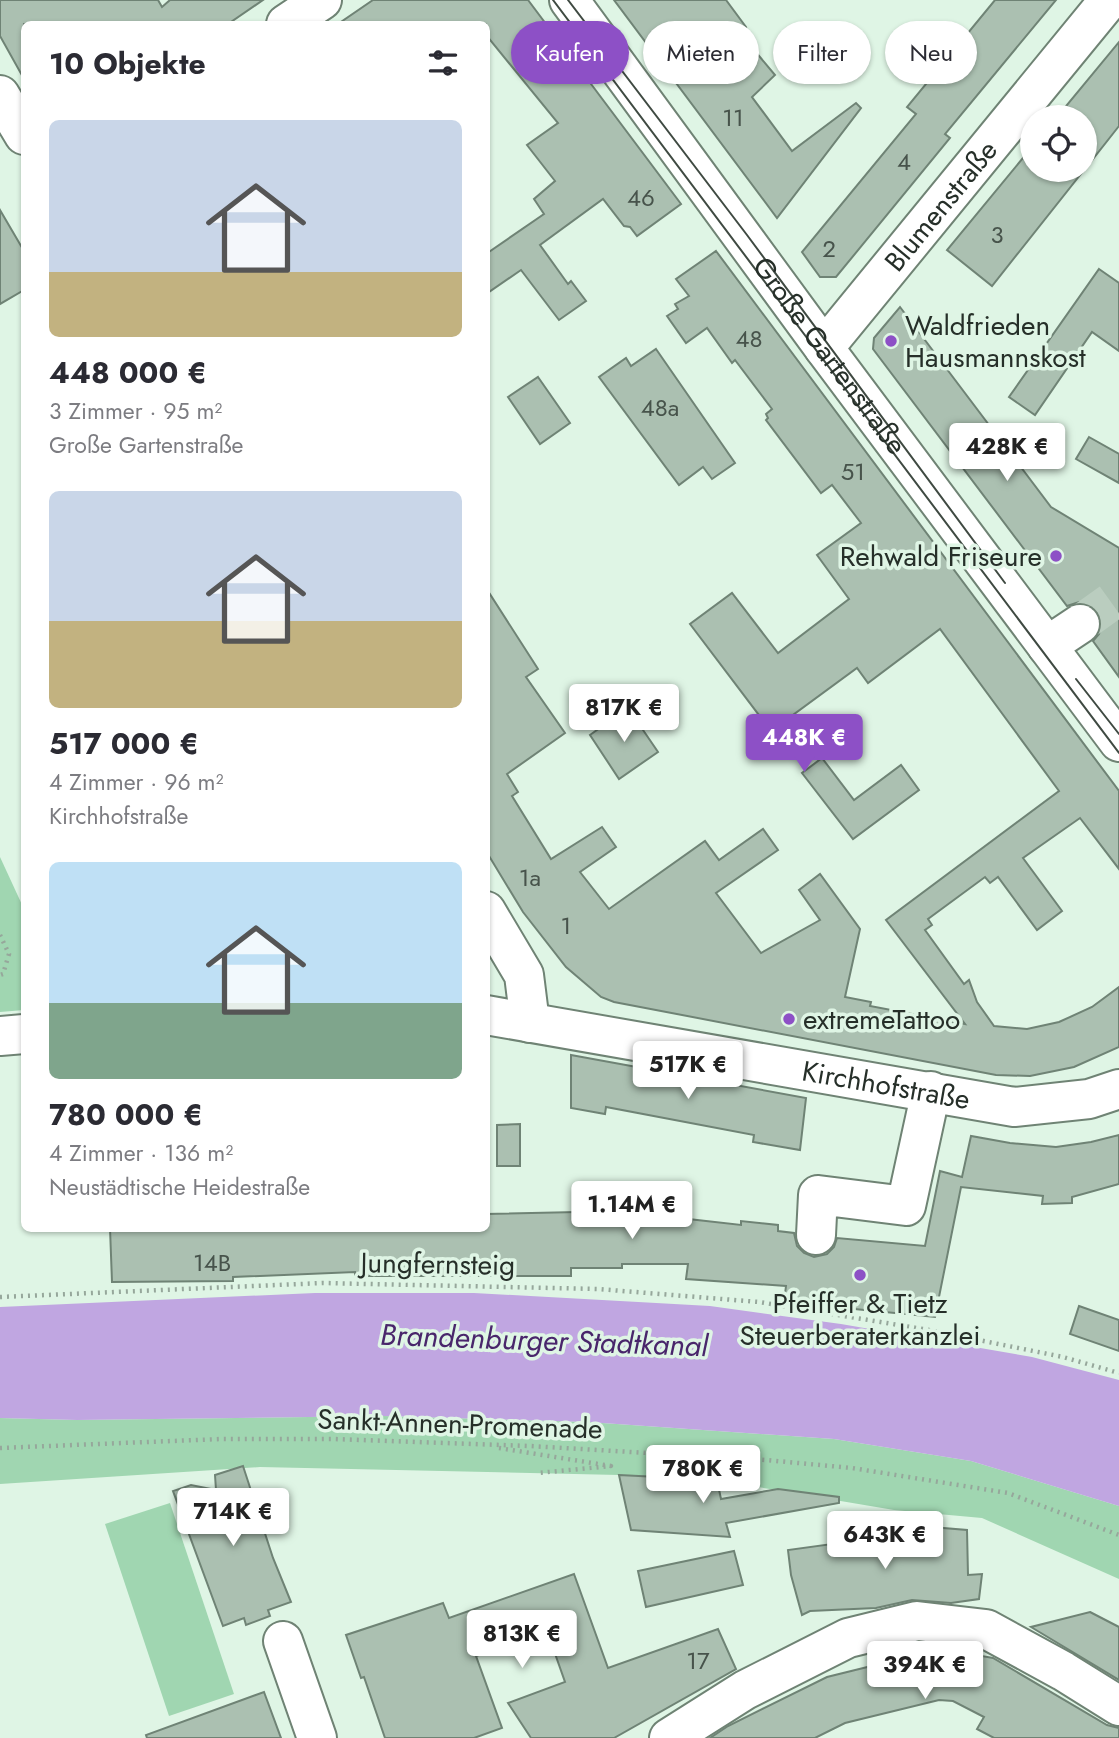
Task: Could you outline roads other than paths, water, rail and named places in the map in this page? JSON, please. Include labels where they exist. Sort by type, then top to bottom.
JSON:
[{"type":"street","points":[[290,21],[322,0]]},
{"type":"street","name":"Große Gartenstraße","points":[[569,0],[1047,646],[1107,713],[1119,742]]},
{"type":"street","name":"Blumenstraße","points":[[824,348],[1109,0]]},
{"type":"street","points":[[0,95],[21,130]]},
{"type":"street","points":[[1047,646],[1080,624]]},
{"type":"street","points":[[490,918],[524,975],[530,1023]]},
{"type":"street","name":"Kirchhofstraße","points":[[490,1015],[1014,1107],[1090,1099],[1119,1089]]},
{"type":"street","points":[[0,1036],[21,1034]]},
{"type":"street","points":[[816,1235],[818,1195],[906,1206],[931,1091]]},
{"type":"street","points":[[669,1738],[744,1690],[848,1639],[917,1621],[986,1629],[1063,1671],[1119,1706]]},
{"type":"street","points":[[283,1641],[317,1738]]},
{"type":"water","name":"Brandenburger Stadtkanal","points":[[315,1293],[474,1293],[710,1306],[841,1324],[1032,1357],[1119,1380],[1119,1506],[971,1461],[834,1439],[588,1422],[384,1416],[77,1420],[0,1418],[0,1307]]},
{"type":"tunnel","points":[[1080,624],[1119,596]]},
{"type":"tram line","points":[[553,0],[1119,753]]},
{"type":"tram line","points":[[568,0],[747,235],[1005,583]]},
{"type":"tram line","points":[[1076,679],[1119,734]]},
{"type":"place","name":"Waldfrieden Hausmannskost","points":[[891,341]]},
{"type":"place","name":"Rehwald Friseure","points":[[1056,556]]},
{"type":"place","name":"extremeTattoo","points":[[789,1019]]},
{"type":"place","name":"Pfeiffer & Tietz Steuerberaterkanzlei","points":[[860,1275]]}]
